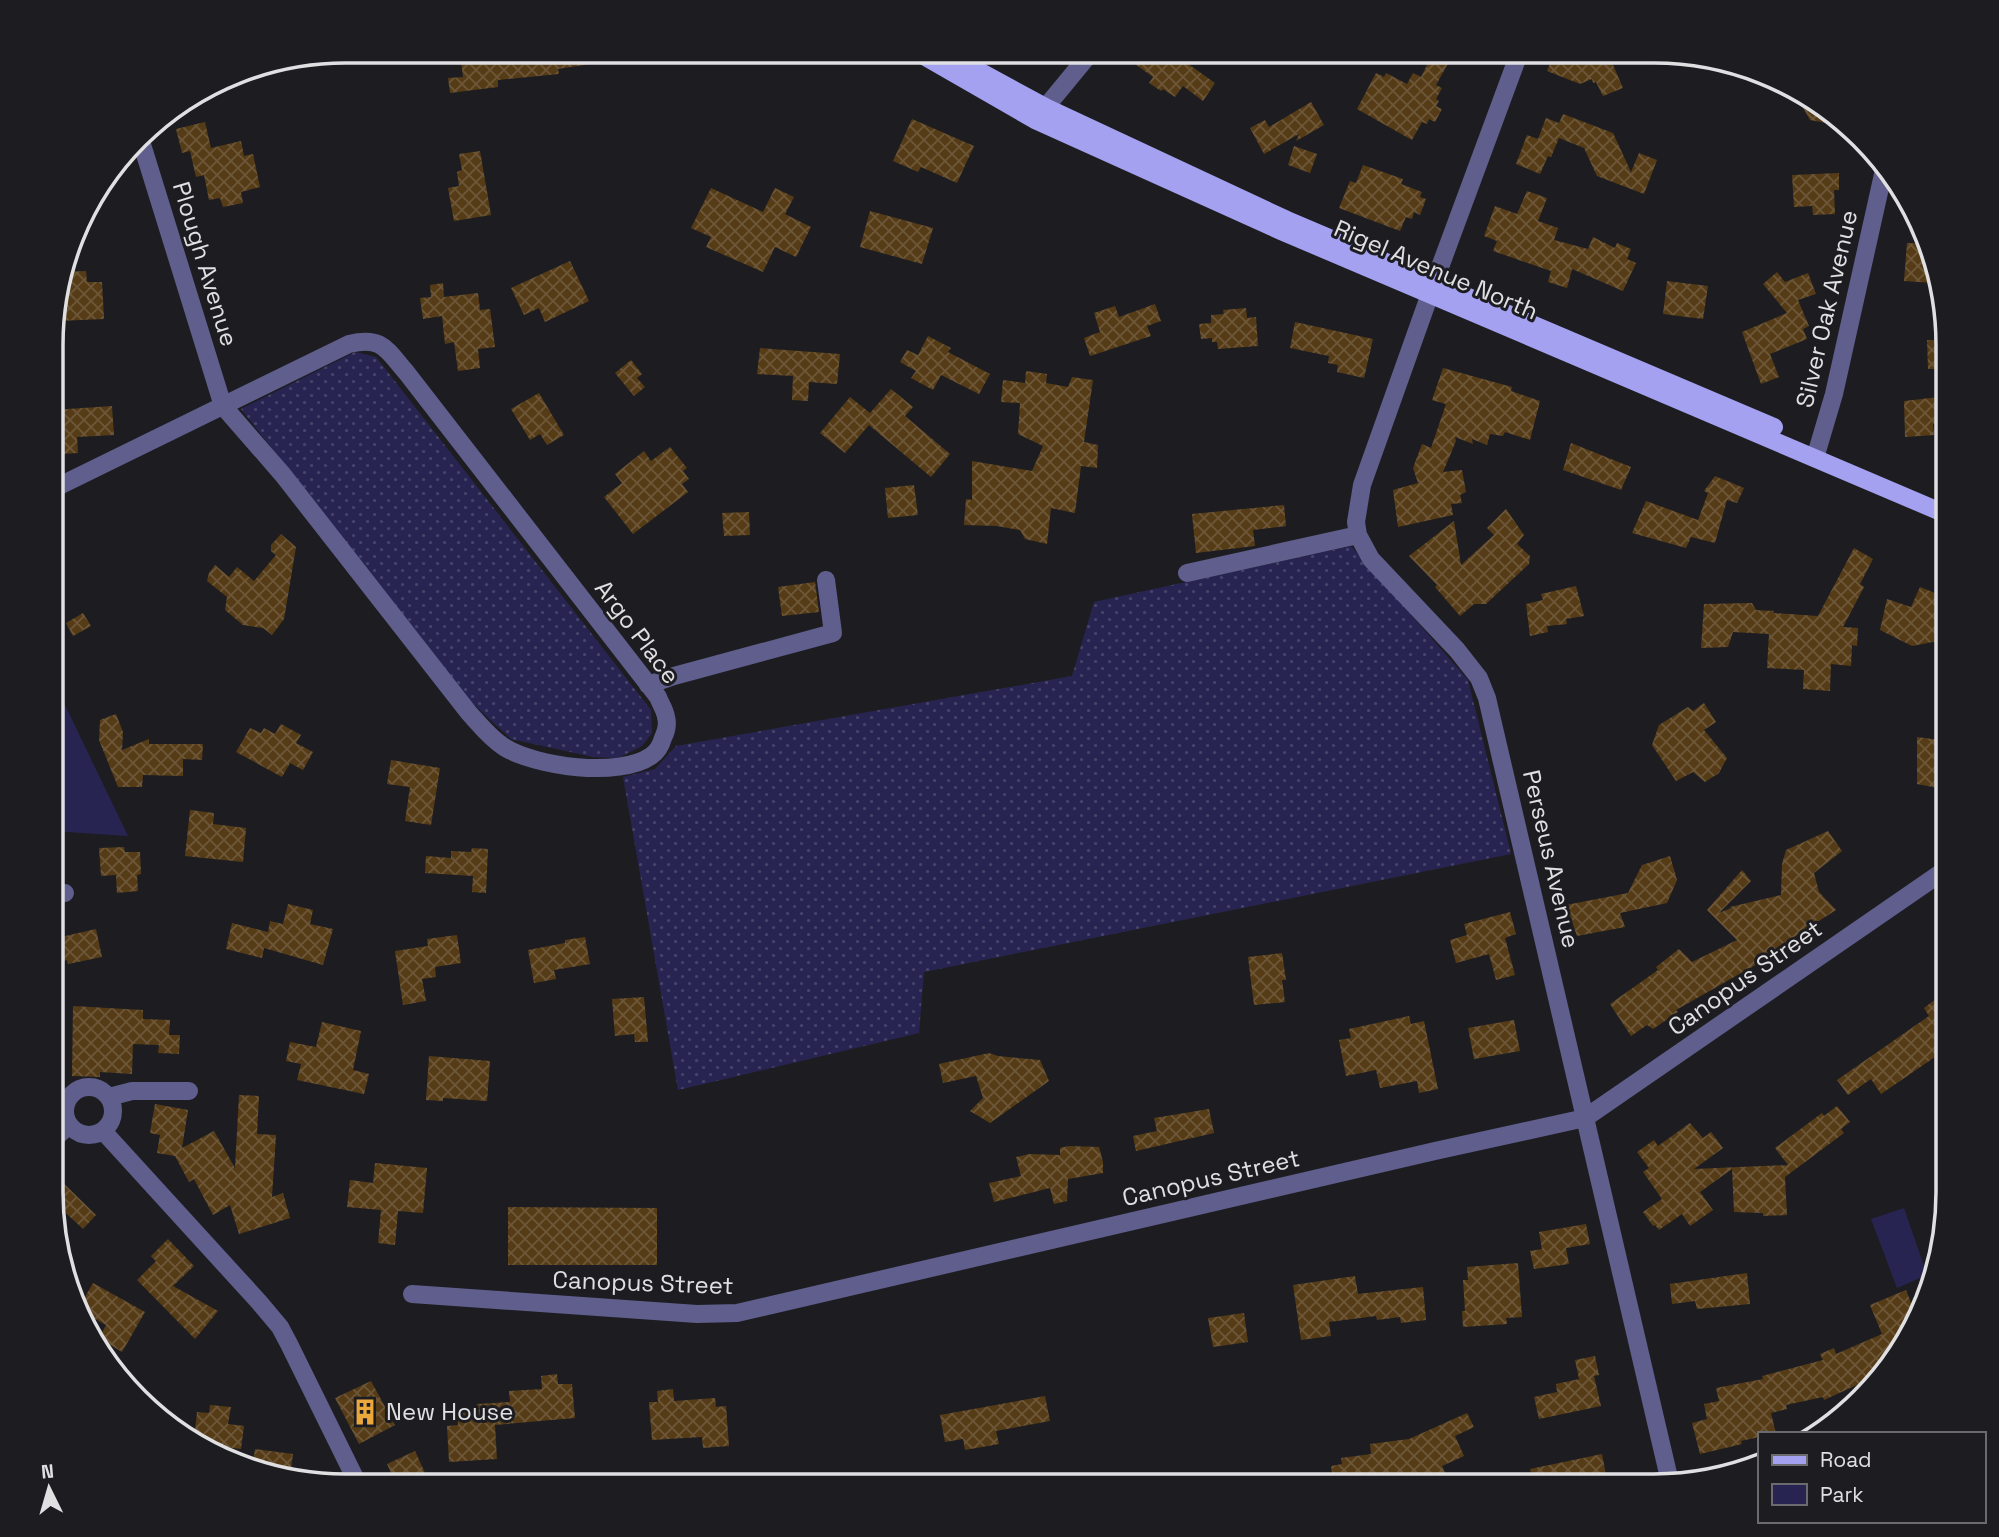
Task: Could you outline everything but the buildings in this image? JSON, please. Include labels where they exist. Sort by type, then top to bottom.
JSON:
[{"type":"main road","name":"Rigel Avenue North","points":[[939,63],[1268,226],[1432,287],[1817,452],[1936,509]]},
{"type":"main road","name":"Rigel Avenue North","points":[[961,63],[1041,114]]},
{"type":"main road","name":"Rigel Avenue North","points":[[1817,452],[1936,497]]},
{"type":"street","points":[[1041,114],[1082,63]]},
{"type":"street","points":[[1186,573],[1358,535],[1356,522],[1362,485],[1516,63]]},
{"type":"street","name":"Plough Avenue","points":[[143,149],[223,406]]},
{"type":"street","name":"Silver Oak Avenue","points":[[1817,452],[1834,394],[1882,179]]},
{"type":"street","name":"Argo Place","points":[[371,340],[377,343],[406,372],[649,685],[667,718],[666,733],[654,754],[616,768],[592,769],[556,763],[506,748],[488,734],[291,485],[223,406],[349,344],[371,340]]},
{"type":"street","points":[[63,484],[223,406]]},
{"type":"street","name":"Perseus Avenue","points":[[1358,535],[1371,559],[1457,650],[1479,678],[1487,698],[1668,1473]]},
{"type":"street","points":[[649,685],[833,633],[826,580]]},
{"type":"street","name":"Canopus Street","points":[[412,1294],[689,1314],[737,1313],[1585,1118],[1936,876]]},
{"type":"street","points":[[89,1086],[103,1091],[109,1097],[114,1111],[112,1119],[103,1131],[89,1136],[81,1134],[69,1125],[64,1111],[74,1091],[89,1086]]},
{"type":"street","points":[[109,1097],[132,1091],[189,1091]]},
{"type":"street","points":[[63,1131],[69,1125]]},
{"type":"street","points":[[103,1131],[280,1327],[353,1474]]},
{"type":"green space","points":[[355,352],[376,357],[651,710],[652,733],[642,746],[618,758],[593,757],[511,739],[472,703],[241,409]]},
{"type":"green space","points":[[1351,546],[1468,680],[1511,854],[924,972],[919,1033],[678,1090],[623,777],[655,769],[676,746],[1072,676],[1094,602]]},
{"type":"green space","points":[[63,701],[128,836],[63,832]]},
{"type":"green space","points":[[1904,1208],[1925,1269],[1923,1277],[1897,1288],[1871,1219]]},
{"type":"place","name":"New House","points":[[365,1412]]}]
